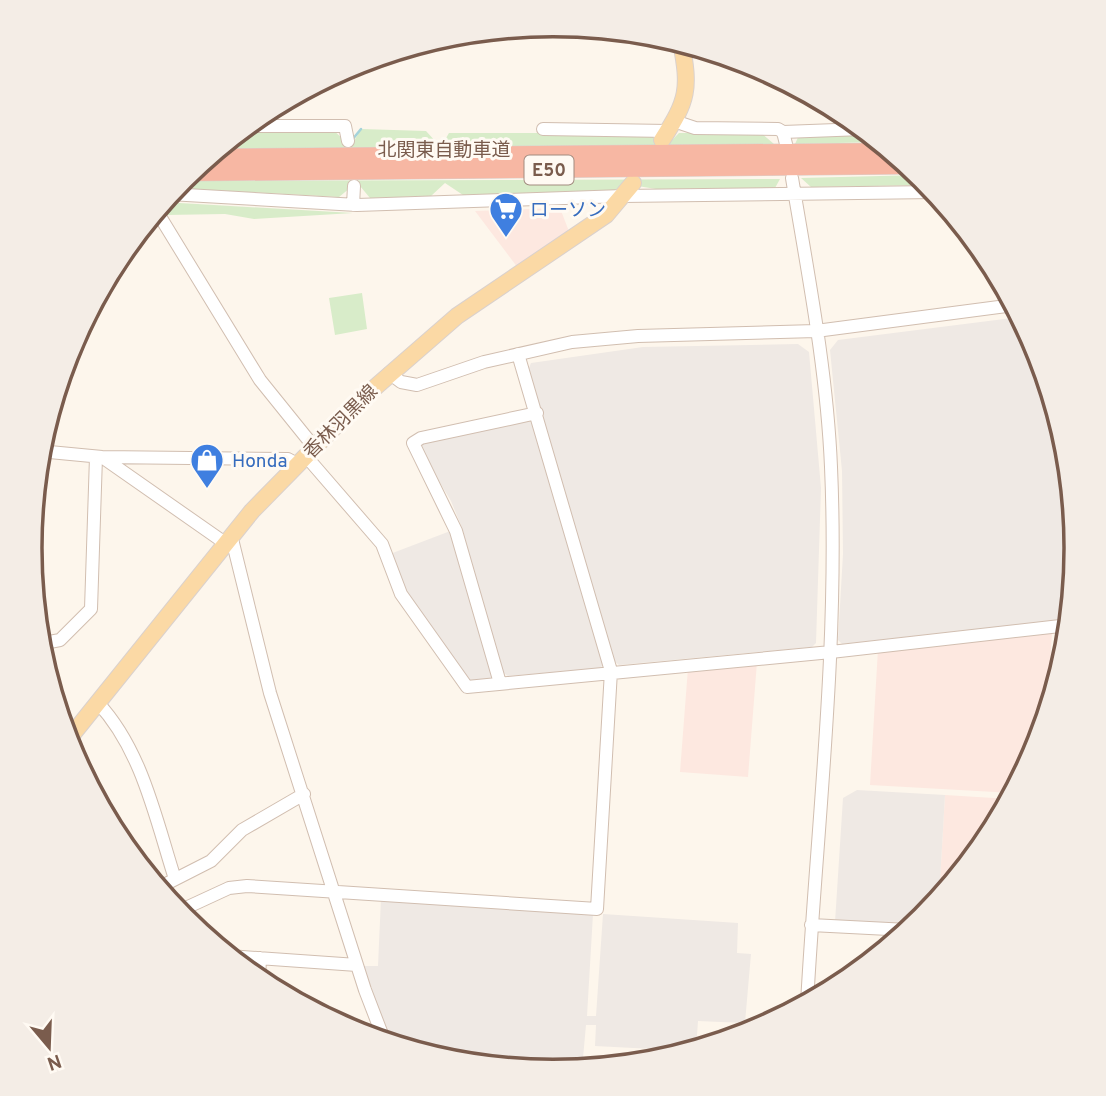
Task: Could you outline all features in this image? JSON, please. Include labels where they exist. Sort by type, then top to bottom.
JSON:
[{"type":"highway","name":"北関東自動車道","points":[[223,158],[876,152]]},
{"type":"highway","name":"北関東自動車道","points":[[207,172],[891,165]]},
{"type":"main road","points":[[668,131],[684,105],[687,86],[683,53]]},
{"type":"main road","name":"香林羽黒線","points":[[76,730],[228,539],[305,455],[389,373],[464,310],[606,215],[628,189]]},
{"type":"street","points":[[265,126],[345,126],[348,141]]},
{"type":"street","points":[[543,129],[668,131],[690,128],[774,128],[784,138],[848,131]]},
{"type":"street","points":[[792,178],[816,331],[831,457],[831,652],[808,992]]},
{"type":"street","points":[[353,205],[354,186]]},
{"type":"street","points":[[183,195],[353,205],[628,189],[794,195],[921,192]]},
{"type":"street","points":[[162,220],[305,455],[382,544],[401,594],[463,684],[470,687],[611,671],[831,652],[1058,626]]},
{"type":"street","points":[[389,373],[407,385],[417,385],[463,368],[572,342],[614,337],[816,331],[1004,306]]},
{"type":"street","points":[[188,907],[234,887],[597,909],[611,671],[518,354]]},
{"type":"street","points":[[500,683],[456,531],[413,443],[421,438],[537,413]]},
{"type":"street","points":[[51,453],[99,457],[229,456],[288,459],[305,455]]},
{"type":"street","points":[[99,457],[228,539],[270,693],[381,1029]]},
{"type":"street","points":[[51,642],[60,640],[91,609],[99,457]]},
{"type":"street","points":[[98,703],[123,735],[147,791],[175,879]]},
{"type":"street","points":[[167,883],[211,861],[242,830],[304,793]]},
{"type":"street","points":[[811,925],[893,929]]},
{"type":"street","points":[[246,957],[358,965]]},
{"type":"street","points":[[260,958],[260,966]]},
{"type":"shaded area","points":[[560,208],[570,234],[518,268],[475,211]]},
{"type":"shaded area","points":[[1010,318],[1047,416],[1060,481],[1064,548],[1059,620],[842,644],[838,640],[843,554],[842,471],[830,350],[838,340]]},
{"type":"shaded area","points":[[798,344],[809,352],[821,488],[816,643],[812,647],[619,665],[614,661],[565,497],[529,368],[531,363],[643,347]]},
{"type":"shaded area","points":[[528,421],[534,424],[604,664],[600,668],[508,676],[502,672],[462,528],[451,501],[420,450],[422,444]]},
{"type":"shaded area","points":[[453,530],[495,680],[469,683],[405,591],[390,554]]},
{"type":"shaded area","points":[[1052,632],[1047,680],[1025,744],[1002,792],[870,785],[878,649]]},
{"type":"shaded area","points":[[757,662],[748,777],[680,772],[688,668]]},
{"type":"shaded area","points":[[857,790],[945,795],[940,881],[897,926],[835,922],[843,798]]},
{"type":"shaded area","points":[[945,795],[999,798],[959,859],[940,881]]},
{"type":"shaded area","points":[[381,898],[593,914],[587,1016],[596,1016],[603,914],[738,923],[737,953],[751,954],[745,1021],[698,1021],[697,1038],[653,1049],[595,1046],[596,1025],[586,1025],[583,1058],[486,1055],[421,1042],[384,1030],[360,966],[378,966]]},
{"type":"green space","points":[[332,129],[343,139],[354,141],[361,129],[426,131],[437,143],[443,143],[449,133],[651,133],[657,139],[670,142],[679,133],[761,133],[774,144],[234,149],[258,131]]},
{"type":"green space","points":[[800,133],[851,133],[864,142],[795,144]]},
{"type":"green space","points":[[903,175],[914,185],[811,187],[801,178]]},
{"type":"green space","points":[[780,179],[775,188],[656,189],[625,184],[615,190],[463,195],[445,183],[431,196],[370,198],[360,186],[350,188],[339,197],[189,189],[197,181]]},
{"type":"green space","points":[[176,203],[353,213],[254,219],[225,214],[166,215]]},
{"type":"green space","points":[[362,293],[367,329],[335,335],[329,298]]},
{"type":"waterway","points":[[352,140],[361,129]]},
{"type":"place","name":"ローソン","points":[[506,239]]},
{"type":"place","name":"Honda","points":[[207,490]]}]
